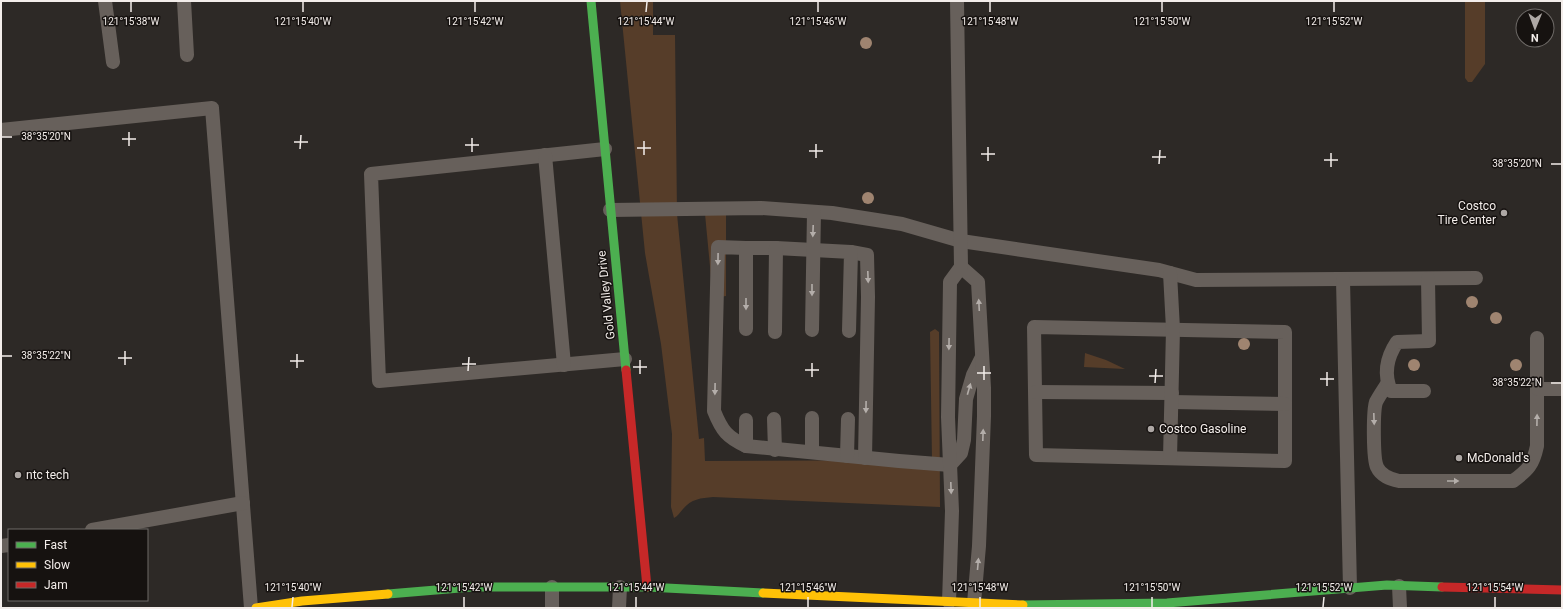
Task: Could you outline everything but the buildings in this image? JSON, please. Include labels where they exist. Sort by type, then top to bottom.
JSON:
[{"type":"main road","name":"Gold Valley Drive","points":[[591,1],[647,587]]},
{"type":"main road","points":[[256,608],[302,601],[472,587],[647,587],[1019,605],[1244,602],[1350,588],[1399,586],[1562,590]]},
{"type":"lane","points":[[105,1],[113,62]]},
{"type":"lane","points":[[184,1],[187,55]]},
{"type":"lane","points":[[949,602],[952,511],[948,417],[950,282],[961,267],[957,1]]},
{"type":"lane","points":[[1,130],[212,108],[251,608]]},
{"type":"lane","points":[[605,149],[372,174],[379,381],[625,359]]},
{"type":"lane","points":[[545,155],[564,365]]},
{"type":"lane","points":[[610,210],[761,208],[832,213],[902,224],[961,241],[1159,270],[1196,280],[1476,278]]},
{"type":"lane","points":[[812,330],[812,251],[814,212]]},
{"type":"lane","points":[[865,458],[868,297],[867,255],[851,252],[718,247],[714,411],[720,425],[731,439],[746,446],[775,450],[812,452],[865,458],[950,465]]},
{"type":"lane","points":[[746,248],[746,329]]},
{"type":"lane","points":[[775,332],[776,248]]},
{"type":"lane","points":[[849,331],[851,252]]},
{"type":"lane","points":[[961,267],[978,282],[984,388],[979,546],[974,603]]},
{"type":"lane","points":[[1170,273],[1173,329],[1170,458]]},
{"type":"lane","points":[[1424,390],[1391,391],[1387,384],[1386,374],[1390,353],[1397,342],[1429,341],[1428,279]]},
{"type":"lane","points":[[1343,280],[1350,588]]},
{"type":"lane","points":[[1034,327],[1173,329],[1285,332],[1285,461],[1036,455],[1034,327]]},
{"type":"lane","points":[[1387,384],[1377,402],[1374,412],[1376,466],[1381,474],[1391,480],[1399,482],[1513,481],[1526,472],[1534,461],[1537,446],[1537,338]]},
{"type":"lane","points":[[950,465],[961,453],[964,440],[966,399],[973,375],[982,357]]},
{"type":"lane","points":[[1538,389],[1562,389]]},
{"type":"lane","points":[[1036,392],[1285,404]]},
{"type":"lane","points":[[812,418],[812,452]]},
{"type":"lane","points":[[774,419],[775,450]]},
{"type":"lane","points":[[847,456],[848,419]]},
{"type":"lane","points":[[746,420],[746,446]]},
{"type":"lane","points":[[98,529],[243,503]]},
{"type":"lane","points":[[1399,586],[1400,608]]},
{"type":"lane","points":[[552,587],[552,608]]},
{"type":"lane","points":[[619,608],[620,587]]},
{"type":"shaded area","points":[[620,1],[653,1],[653,35],[675,35],[677,214],[699,439],[704,438],[705,461],[932,460],[930,332],[935,329],[939,332],[940,507],[713,497],[700,499],[689,503],[674,518],[671,507],[672,434],[661,344],[645,253]]},
{"type":"shaded area","points":[[1465,1],[1485,1],[1485,64],[1472,82],[1468,82],[1465,78]]},
{"type":"shaded area","points":[[726,210],[726,296],[713,298],[705,214]]},
{"type":"shaded area","points":[[1085,353],[1106,360],[1125,369],[1084,367]]},
{"type":"traffic: fast","points":[[591,1],[626,370]]},
{"type":"traffic: fast","points":[[1023,605],[1167,603],[1387,585],[1442,587]]},
{"type":"traffic: fast","points":[[388,594],[472,587],[647,587],[763,593]]},
{"type":"traffic: slow","points":[[763,593],[1023,605]]},
{"type":"traffic: slow","points":[[256,608],[302,601],[388,594]]},
{"type":"traffic: jam","points":[[626,370],[647,587]]},
{"type":"traffic: jam","points":[[1442,587],[1562,590]]},
{"type":"place","name":"Costco Tire Center","points":[[1504,213]]},
{"type":"place","name":"Costco Gasoline","points":[[1151,429]]},
{"type":"place","name":"McDonald's","points":[[1459,458]]},
{"type":"place","name":"ntc tech","points":[[18,475]]}]
